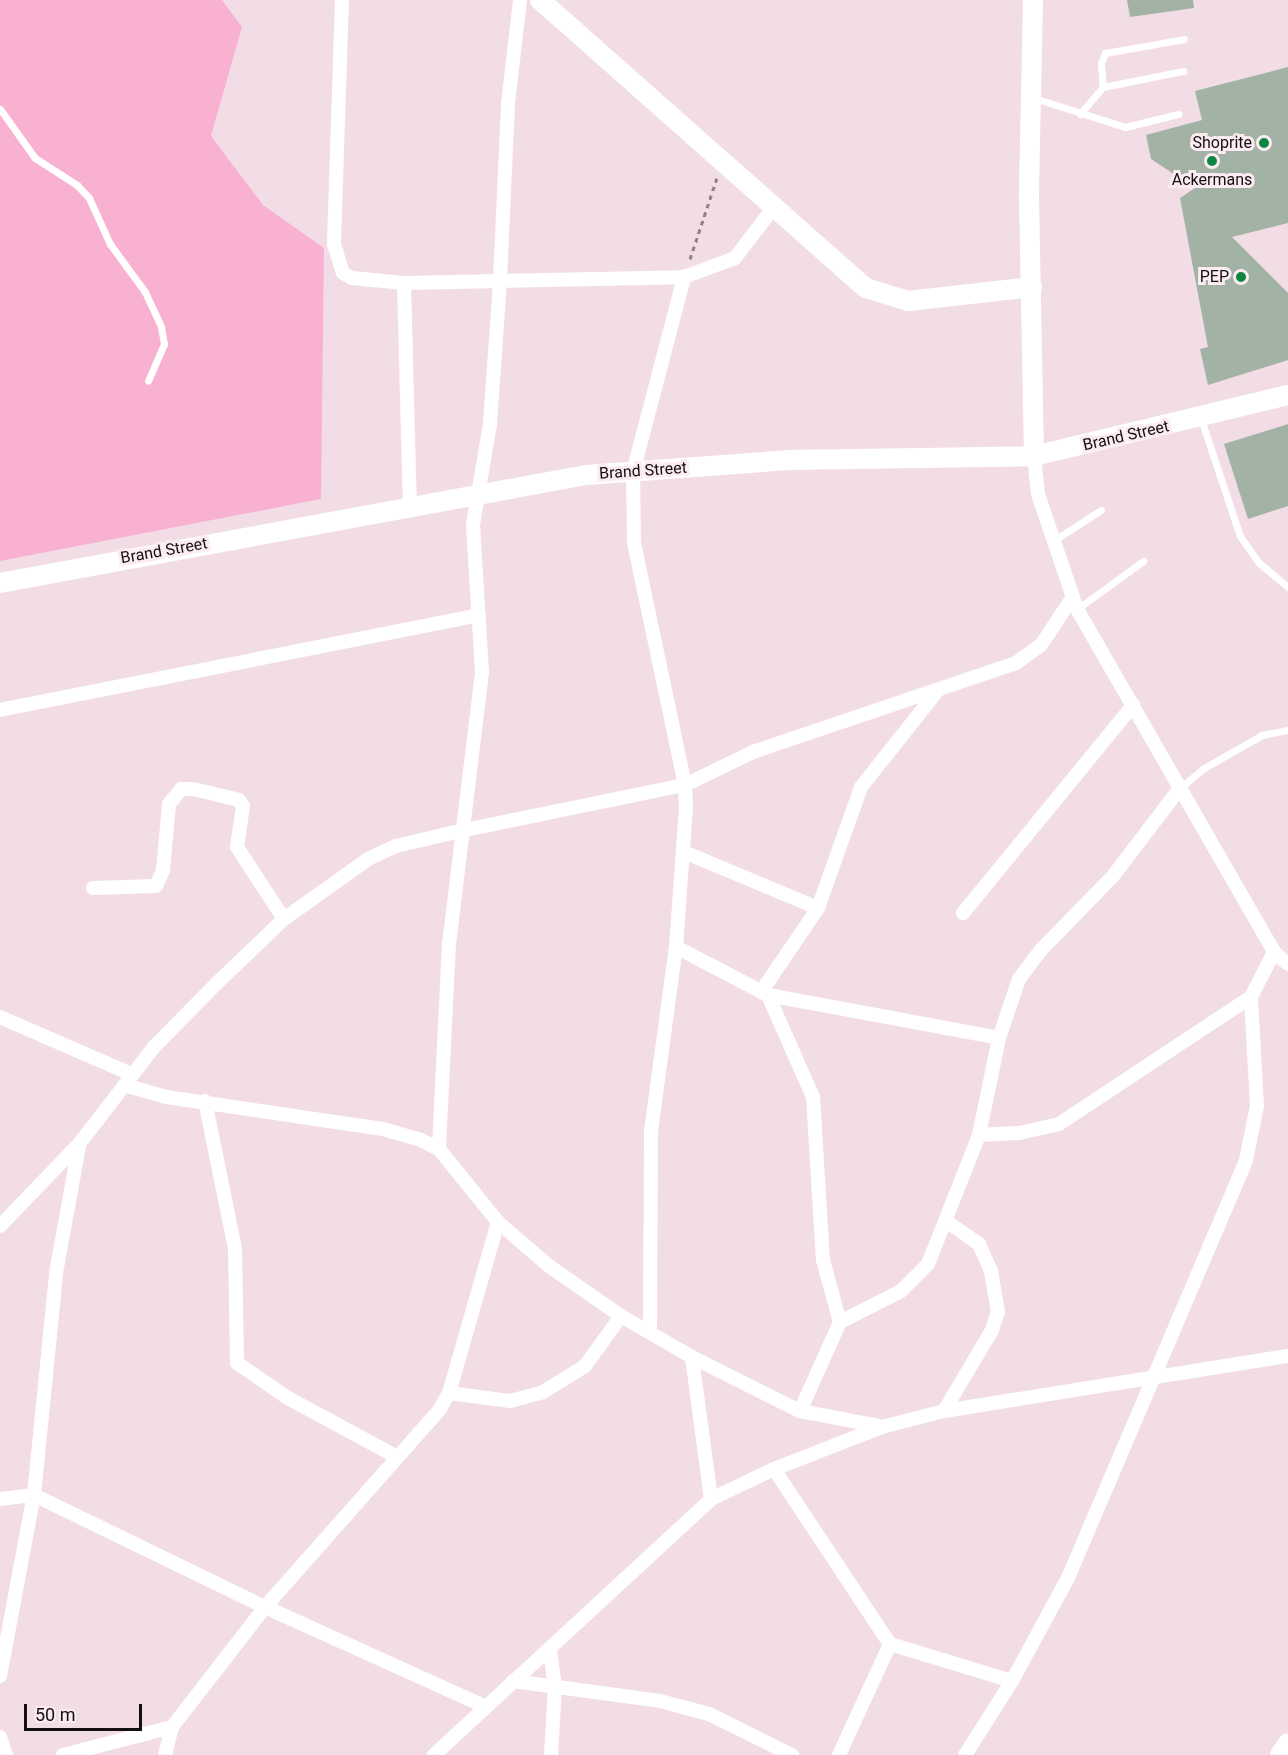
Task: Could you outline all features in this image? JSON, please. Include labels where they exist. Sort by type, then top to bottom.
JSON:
[{"type":"street","points":[[342,0],[334,224],[337,258],[343,273],[352,278],[404,283],[684,278],[735,258],[774,207]]},
{"type":"street","points":[[440,1149],[449,944],[460,831],[482,672],[473,544],[490,424],[500,281],[508,104],[520,0]]},
{"type":"street","points":[[540,0],[866,288],[889,298],[928,300],[1032,287]]},
{"type":"street","points":[[1033,0],[1029,197],[1034,456],[1038,494],[1075,604],[1274,952],[1288,964]]},
{"type":"street","points":[[650,1331],[651,1131],[676,947],[684,852],[685,785],[634,542],[633,472],[684,278]]},
{"type":"street","points":[[404,283],[410,508]]},
{"type":"street","name":"Brand Street","points":[[0,583],[478,497],[586,475],[788,460],[1034,456],[1201,419],[1288,395]]},
{"type":"street","points":[[0,1226],[79,1144],[128,1080],[217,982],[284,919],[368,859],[396,846],[460,831],[685,785],[753,752],[1016,663],[1041,645],[1075,604]]},
{"type":"street","points":[[0,710],[478,615]]},
{"type":"street","points":[[765,993],[818,908],[861,788],[941,687]]},
{"type":"street","points":[[963,913],[1133,705]]},
{"type":"street","points":[[840,1322],[887,1300],[911,1282],[928,1264],[947,1222],[979,1134],[999,1038],[1011,999],[1029,963],[1113,876],[1180,788]]},
{"type":"street","points":[[93,888],[156,886],[163,870],[169,804],[181,789],[193,789],[240,800],[243,812],[237,847],[284,919]]},
{"type":"street","points":[[684,852],[818,908]]},
{"type":"street","points":[[676,947],[765,993],[999,1038]]},
{"type":"street","points":[[979,1134],[1019,1133],[1059,1124],[1251,997],[1274,952]]},
{"type":"street","points":[[765,993],[813,1097],[823,1260],[840,1322],[800,1411]]},
{"type":"street","points":[[965,1755],[1012,1681],[1068,1578],[1154,1379],[1253,1138],[1257,1106],[1251,997]]},
{"type":"street","points":[[0,1017],[166,1097],[383,1129],[440,1149],[498,1222],[549,1266],[621,1316],[692,1357],[800,1411],[882,1427]]},
{"type":"street","points":[[205,1101],[235,1249],[237,1363],[288,1398],[397,1457]]},
{"type":"street","points":[[0,1676],[34,1495],[56,1273],[79,1144]]},
{"type":"street","points":[[165,1755],[172,1727],[265,1607],[397,1457],[449,1393],[498,1222]]},
{"type":"street","points":[[944,1411],[992,1330],[998,1312],[991,1271],[979,1244],[947,1222]]},
{"type":"street","points":[[449,1393],[510,1401],[543,1392],[585,1366],[621,1316]]},
{"type":"street","points":[[434,1755],[484,1706],[550,1651],[668,1534],[711,1499],[774,1469],[882,1427],[944,1411],[1288,1356]]},
{"type":"street","points":[[692,1357],[711,1499]]},
{"type":"street","points":[[774,1469],[890,1644],[1012,1681]]},
{"type":"street","points":[[0,1499],[34,1495],[265,1607],[484,1706]]},
{"type":"street","points":[[839,1755],[890,1644]]},
{"type":"street","points":[[550,1651],[555,1688],[550,1755]]},
{"type":"street","points":[[513,1681],[660,1701],[709,1714],[792,1755]]},
{"type":"street","points":[[63,1755],[172,1727]]},
{"type":"street","points":[[0,1737],[6,1755]]},
{"type":"street","points":[[1280,1755],[1288,1743]]},
{"type":"lane","points":[[1103,87],[1101,63],[1105,53],[1184,39]]},
{"type":"lane","points":[[1080,114],[1103,87],[1183,71]]},
{"type":"lane","points":[[1032,97],[1125,127],[1179,114]]},
{"type":"lane","points":[[0,109],[36,158],[76,185],[88,198],[110,244],[145,292],[161,327],[164,344],[148,381]]},
{"type":"lane","points":[[1201,419],[1240,536],[1258,562],[1288,587]]},
{"type":"lane","points":[[1053,541],[1101,510]]},
{"type":"lane","points":[[1075,604],[1143,561]]},
{"type":"lane","points":[[1180,788],[1204,768],[1262,735],[1288,730]]},
{"type":"path","points":[[684,278],[723,162]]},
{"type":"shaded area","points":[[0,0],[222,0],[242,27],[211,136],[263,205],[324,248],[321,499],[0,561]]},
{"type":"building","points":[[1127,0],[1193,0],[1194,8],[1130,17]]},
{"type":"building","points":[[1288,67],[1288,223],[1232,237],[1288,293],[1288,360],[1208,385],[1200,349],[1208,347],[1180,198],[1195,188],[1151,159],[1146,135],[1202,120],[1195,91]]},
{"type":"building","points":[[1288,424],[1288,506],[1248,519],[1224,444]]},
{"type":"place","name":"Shoprite","points":[[1264,143]]},
{"type":"place","name":"Ackermans","points":[[1212,161]]},
{"type":"place","name":"PEP","points":[[1241,277]]}]
